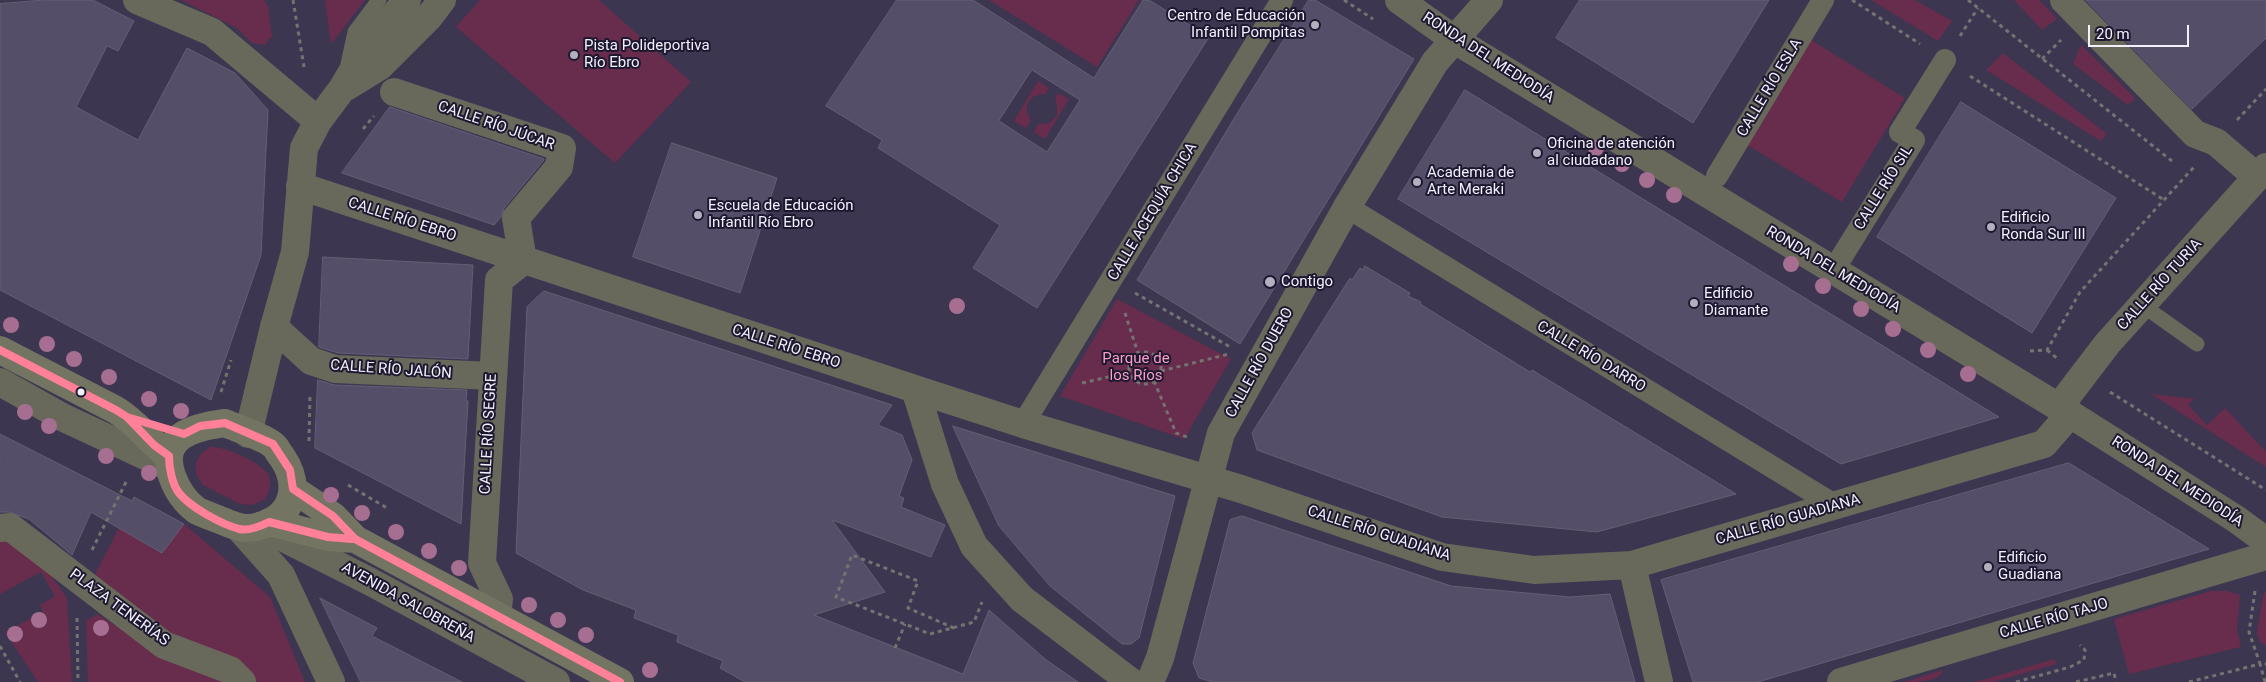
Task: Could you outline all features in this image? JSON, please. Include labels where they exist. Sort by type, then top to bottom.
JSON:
[{"type":"main road","points":[[0,350],[127,416],[184,434]]},
{"type":"main road","points":[[127,416],[169,462],[178,492],[197,510],[256,526],[276,520],[287,508],[293,489],[290,470],[273,444],[225,423],[200,426],[184,434],[174,443],[169,462]]},
{"type":"main road","name":"AVENIDA SALOBREÑA","points":[[293,489],[333,516],[355,539],[620,682]]},
{"type":"main road","name":"AVENIDA SALOBREÑA","points":[[256,526],[328,537],[355,539]]},
{"type":"street","points":[[137,0],[212,32],[318,121]]},
{"type":"street","points":[[248,434],[274,327],[295,252],[304,148],[318,121],[328,105],[342,90],[363,53],[406,0]]},
{"type":"street","name":"CALLE ACEQUÍA CHICA","points":[[1024,424],[1042,392],[1114,281],[1282,0]]},
{"type":"street","name":"RONDA DEL MEDIODÍA","points":[[1399,0],[1455,40],[2065,411],[2236,519],[2266,541]]},
{"type":"street","name":"CALLE RÍO DUERO","points":[[1150,682],[1160,658],[1220,433],[1348,208],[1435,62],[1489,0]]},
{"type":"street","name":"CALLE RÍO ESLA","points":[[1716,176],[1823,0]]},
{"type":"street","points":[[2064,0],[2195,134],[2216,142],[2262,172]]},
{"type":"street","points":[[342,90],[380,66],[435,6]]},
{"type":"street","name":"CALLE RÍO SIL","points":[[1834,271],[1914,140],[1900,132],[1945,60]]},
{"type":"street","name":"CALLE RÍO JÚCAR","points":[[394,92],[562,148],[559,167],[516,218],[523,260]]},
{"type":"street","name":"CALLE RÍO TURIA","points":[[2065,411],[2102,350],[2262,172]]},
{"type":"street","name":"CALLE RÍO EBRO","points":[[300,186],[915,389]]},
{"type":"street","name":"CALLE RÍO DARRO","points":[[1348,208],[1836,506]]},
{"type":"street","name":"CALLE RÍO SEGRE","points":[[497,616],[499,599],[482,564],[499,280],[523,260]]},
{"type":"street","name":"CALLE RÍO JALÓN","points":[[274,327],[311,362],[334,369],[493,376]]},
{"type":"street","points":[[0,382],[62,416],[169,462]]},
{"type":"street","points":[[915,389],[945,484],[974,546],[1022,599],[1132,682]]},
{"type":"street","name":"CALLE RÍO GUADIANA","points":[[915,389],[1024,424],[1207,478],[1442,557],[1534,570],[1632,565],[2044,444],[2065,411]]},
{"type":"street","points":[[256,526],[331,682]]},
{"type":"street","name":"AVENIDA SALOBREÑA","points":[[256,526],[369,581],[556,682]]},
{"type":"street","name":"PLAZA TENERÍAS","points":[[0,528],[10,527],[164,645],[230,670],[242,682]]},
{"type":"street","name":"CALLE RÍO TAJO","points":[[1841,682],[2266,556]]},
{"type":"street","points":[[1632,565],[1659,682]]},
{"type":"lane","points":[[342,90],[355,32],[379,0]]},
{"type":"lane","points":[[2142,305],[2197,344]]},
{"type":"path","points":[[294,0],[305,73]]},
{"type":"path","points":[[1851,0],[2164,200]]},
{"type":"path","points":[[1968,0],[2172,161]]},
{"type":"path","points":[[1945,60],[1978,8]]},
{"type":"path","points":[[2023,356],[2028,351],[2047,350],[2080,292],[2266,89]]},
{"type":"path","points":[[1114,281],[1239,352]]},
{"type":"path","points":[[1114,281],[1138,353]]},
{"type":"path","points":[[1146,351],[1155,354],[1160,362],[1161,370],[1154,381],[1140,383],[1132,377],[1130,372],[1131,359],[1138,353],[1146,351]]},
{"type":"path","points":[[1161,370],[1231,354]]},
{"type":"path","points":[[222,389],[232,358]]},
{"type":"path","points":[[1042,392],[1130,372]]},
{"type":"path","points":[[1154,381],[1176,433],[1190,438]]},
{"type":"path","points":[[2108,391],[2266,490]]},
{"type":"path","points":[[309,448],[310,398]]},
{"type":"path","points":[[78,682],[76,599],[78,578],[126,482]]},
{"type":"path","points":[[344,483],[387,508]]},
{"type":"path","points":[[954,628],[908,608],[918,581],[852,555],[836,597],[930,634],[954,628],[974,622],[983,599]]},
{"type":"path","points":[[2255,588],[2249,632],[2265,682]]},
{"type":"path","points":[[895,648],[905,624]]},
{"type":"path","points":[[2016,682],[2070,667],[2084,660],[2085,650],[2078,643]]},
{"type":"path","points":[[0,646],[20,682]]},
{"type":"path","points":[[2189,682],[2266,664]]},
{"type":"path","points":[[2076,682],[2114,673],[2116,682]]},
{"type":"green space","points":[[181,0],[264,0],[268,7],[272,36],[265,45],[252,43],[237,28]]},
{"type":"green space","points":[[365,0],[331,44],[325,1]]},
{"type":"green space","name":"Pista Polideportiva Río Ebro","points":[[480,0],[599,0],[691,82],[615,163],[456,27]]},
{"type":"green space","points":[[989,0],[1139,0],[1097,67]]},
{"type":"green space","points":[[1871,0],[1915,0],[1952,21],[1938,41]]},
{"type":"green space","points":[[2014,0],[2039,0],[2057,19],[2042,30]]},
{"type":"green space","points":[[1811,40],[1905,98],[1842,202],[1747,145]]},
{"type":"green space","points":[[2081,45],[2135,98],[2128,105],[2073,64]]},
{"type":"green space","points":[[2003,53],[2107,134],[2101,141],[1986,70]]},
{"type":"green space","points":[[1038,81],[1049,88],[1045,94],[1035,96],[1029,102],[1027,111],[1031,120],[1026,128],[1014,121]]},
{"type":"green space","points":[[1058,93],[1069,99],[1045,139],[1034,132],[1038,124],[1050,123],[1057,115],[1055,99]]},
{"type":"green space","name":"Parque de los Ríos","points":[[1117,299],[1231,359],[1184,439],[1060,396]]},
{"type":"green space","points":[[2151,394],[2195,399],[2188,405],[2207,425],[2225,408],[2266,452],[2266,467]]},
{"type":"green space","points":[[210,447],[234,452],[266,471],[269,476],[270,485],[265,499],[252,505],[240,504],[203,485],[196,474],[196,463],[201,454]]},
{"type":"green space","points":[[184,524],[270,597],[305,682],[257,682],[242,666],[164,634],[91,582],[119,528],[162,553]]},
{"type":"green space","points":[[0,540],[12,542],[47,570],[67,598],[72,682],[38,682],[5,632],[43,612],[40,605],[55,596],[41,572],[0,594]]},
{"type":"green space","points":[[2211,591],[2227,591],[2240,595],[2237,629],[2241,647],[2129,674],[2114,619]]},
{"type":"green space","points":[[2264,592],[2266,593],[2266,645],[2260,642],[2257,632]]},
{"type":"green space","points":[[97,614],[161,654],[225,682],[88,682],[86,621]]},
{"type":"green space","points":[[2055,659],[2056,664],[1993,682],[1975,682]]},
{"type":"green space","points":[[1943,670],[1941,674],[1933,679],[1904,682]]},
{"type":"building","points":[[44,0],[93,0],[134,21],[118,51],[107,46],[76,107],[138,140],[187,48],[235,73],[268,110],[261,255],[211,400],[0,290],[0,4]]},
{"type":"building","points":[[897,0],[973,0],[1094,78],[1143,0],[1149,0],[1209,37],[1037,308],[973,268],[1000,225],[878,148],[882,140],[826,106]],"holes":[[[1032,70],[1080,100],[1047,152],[999,121]]]},
{"type":"building","points":[[1309,0],[1315,0],[1414,59],[1240,344],[1137,280],[1235,117]]},
{"type":"building","points":[[1580,0],[1769,0],[1693,123],[1556,38]]},
{"type":"building","points":[[2086,0],[2266,0],[2266,38],[2192,109]]},
{"type":"building","name":"Edificio Diamante","points":[[1465,90],[1999,417],[1841,464],[1398,199]]},
{"type":"building","name":"Edificio Ronda Sur III","points":[[1961,102],[2116,198],[2032,333],[1877,237]]},
{"type":"building","points":[[390,107],[544,160],[504,208],[501,217],[494,225],[342,173]]},
{"type":"building","points":[[672,143],[777,178],[740,293],[633,257]]},
{"type":"building","points":[[323,257],[473,265],[468,359],[338,353],[319,347]]},
{"type":"building","points":[[1365,266],[1410,293],[1408,296],[1421,302],[1420,304],[1530,372],[1532,370],[1736,494],[1597,532],[1442,517],[1257,450],[1252,433],[1350,278],[1352,280],[1360,268],[1363,270]]},
{"type":"building","points":[[544,291],[892,405],[878,425],[902,435],[912,460],[899,496],[904,498],[901,507],[945,525],[931,557],[832,520],[885,592],[814,615],[963,674],[989,610],[1045,659],[1078,682],[745,682],[720,668],[723,661],[677,642],[678,635],[634,618],[636,610],[583,590],[516,553],[527,307]]},
{"type":"building","points":[[318,380],[334,385],[467,390],[461,524],[315,448]]},
{"type":"building","points":[[953,426],[1175,496],[1139,638],[1131,644],[1122,644],[1050,586],[999,526]]},
{"type":"building","points":[[0,434],[132,501],[134,497],[184,524],[162,553],[91,512],[72,555],[29,519],[9,512],[0,512]]},
{"type":"building","name":"Edificio Guadiana","points":[[2069,463],[2209,549],[1758,682],[1693,682],[1661,580]]},
{"type":"building","points":[[1242,516],[1451,586],[1570,597],[1610,594],[1635,682],[1213,682],[1199,678],[1193,663],[1230,520]]},
{"type":"building","points":[[320,598],[377,628],[372,636],[462,682],[361,682]]},
{"type":"transit line","points":[[0,350],[127,417],[154,445],[169,456],[171,475],[179,493],[190,504],[215,519],[239,529],[250,529],[269,522],[328,537],[352,539]]},
{"type":"transit line","points":[[127,417],[184,434],[200,426],[225,423],[273,444],[290,470],[293,489],[333,516],[355,539],[620,682]]},
{"type":"place","name":"Centro de Educación Infantil Pompitas","points":[[1315,25]]},
{"type":"place","name":"Pista Polideportiva Río Ebro","points":[[574,55]]},
{"type":"place","name":"Oficina de atención al ciudadano","points":[[1537,153]]},
{"type":"place","name":"Academia de Arte Meraki","points":[[1417,182]]},
{"type":"place","name":"Escuela de Educación Infantil Río Ebro","points":[[698,215]]},
{"type":"place","name":"Edificio Ronda Sur III","points":[[1991,227]]},
{"type":"place","name":"Contigo","points":[[1270,282]]},
{"type":"place","name":"Edificio Diamante","points":[[1694,303]]},
{"type":"place","name":"Edificio Guadiana","points":[[1988,567]]}]
